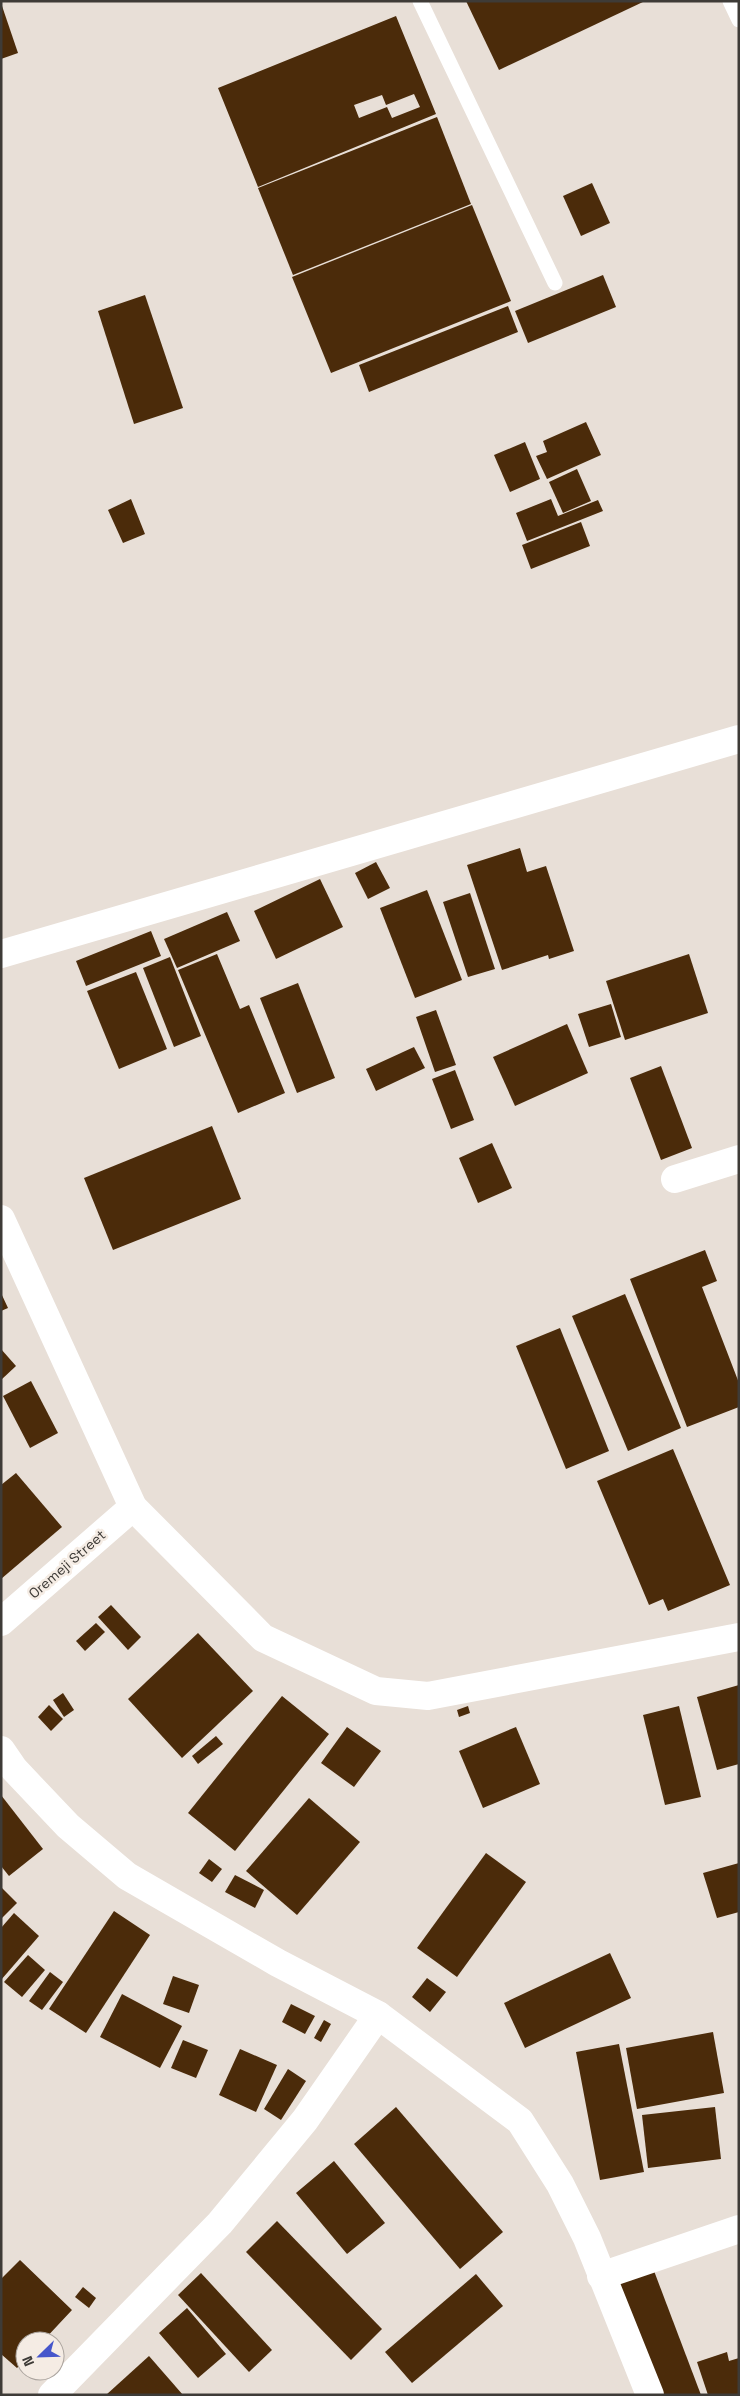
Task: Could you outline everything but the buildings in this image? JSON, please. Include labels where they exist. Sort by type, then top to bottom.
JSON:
[{"type":"street","points":[[1,954],[739,739]]},
{"type":"street","points":[[675,1179],[739,1159]]},
{"type":"street","points":[[1,1219],[133,1507],[263,1638],[376,1691],[428,1696],[739,1636]]},
{"type":"street","name":"Oremeji Street","points":[[1,1622],[133,1507]]},
{"type":"street","points":[[1,1750],[14,1769],[68,1826],[126,1876],[278,1963],[378,2015],[520,2121],[560,2184],[587,2238],[650,2395]]},
{"type":"street","points":[[52,2395],[220,2222],[305,2120],[378,2015]]},
{"type":"street","points":[[601,2276],[739,2229]]},
{"type":"lane","points":[[420,1],[556,283]]},
{"type":"lane","points":[[730,1],[739,20]]}]
